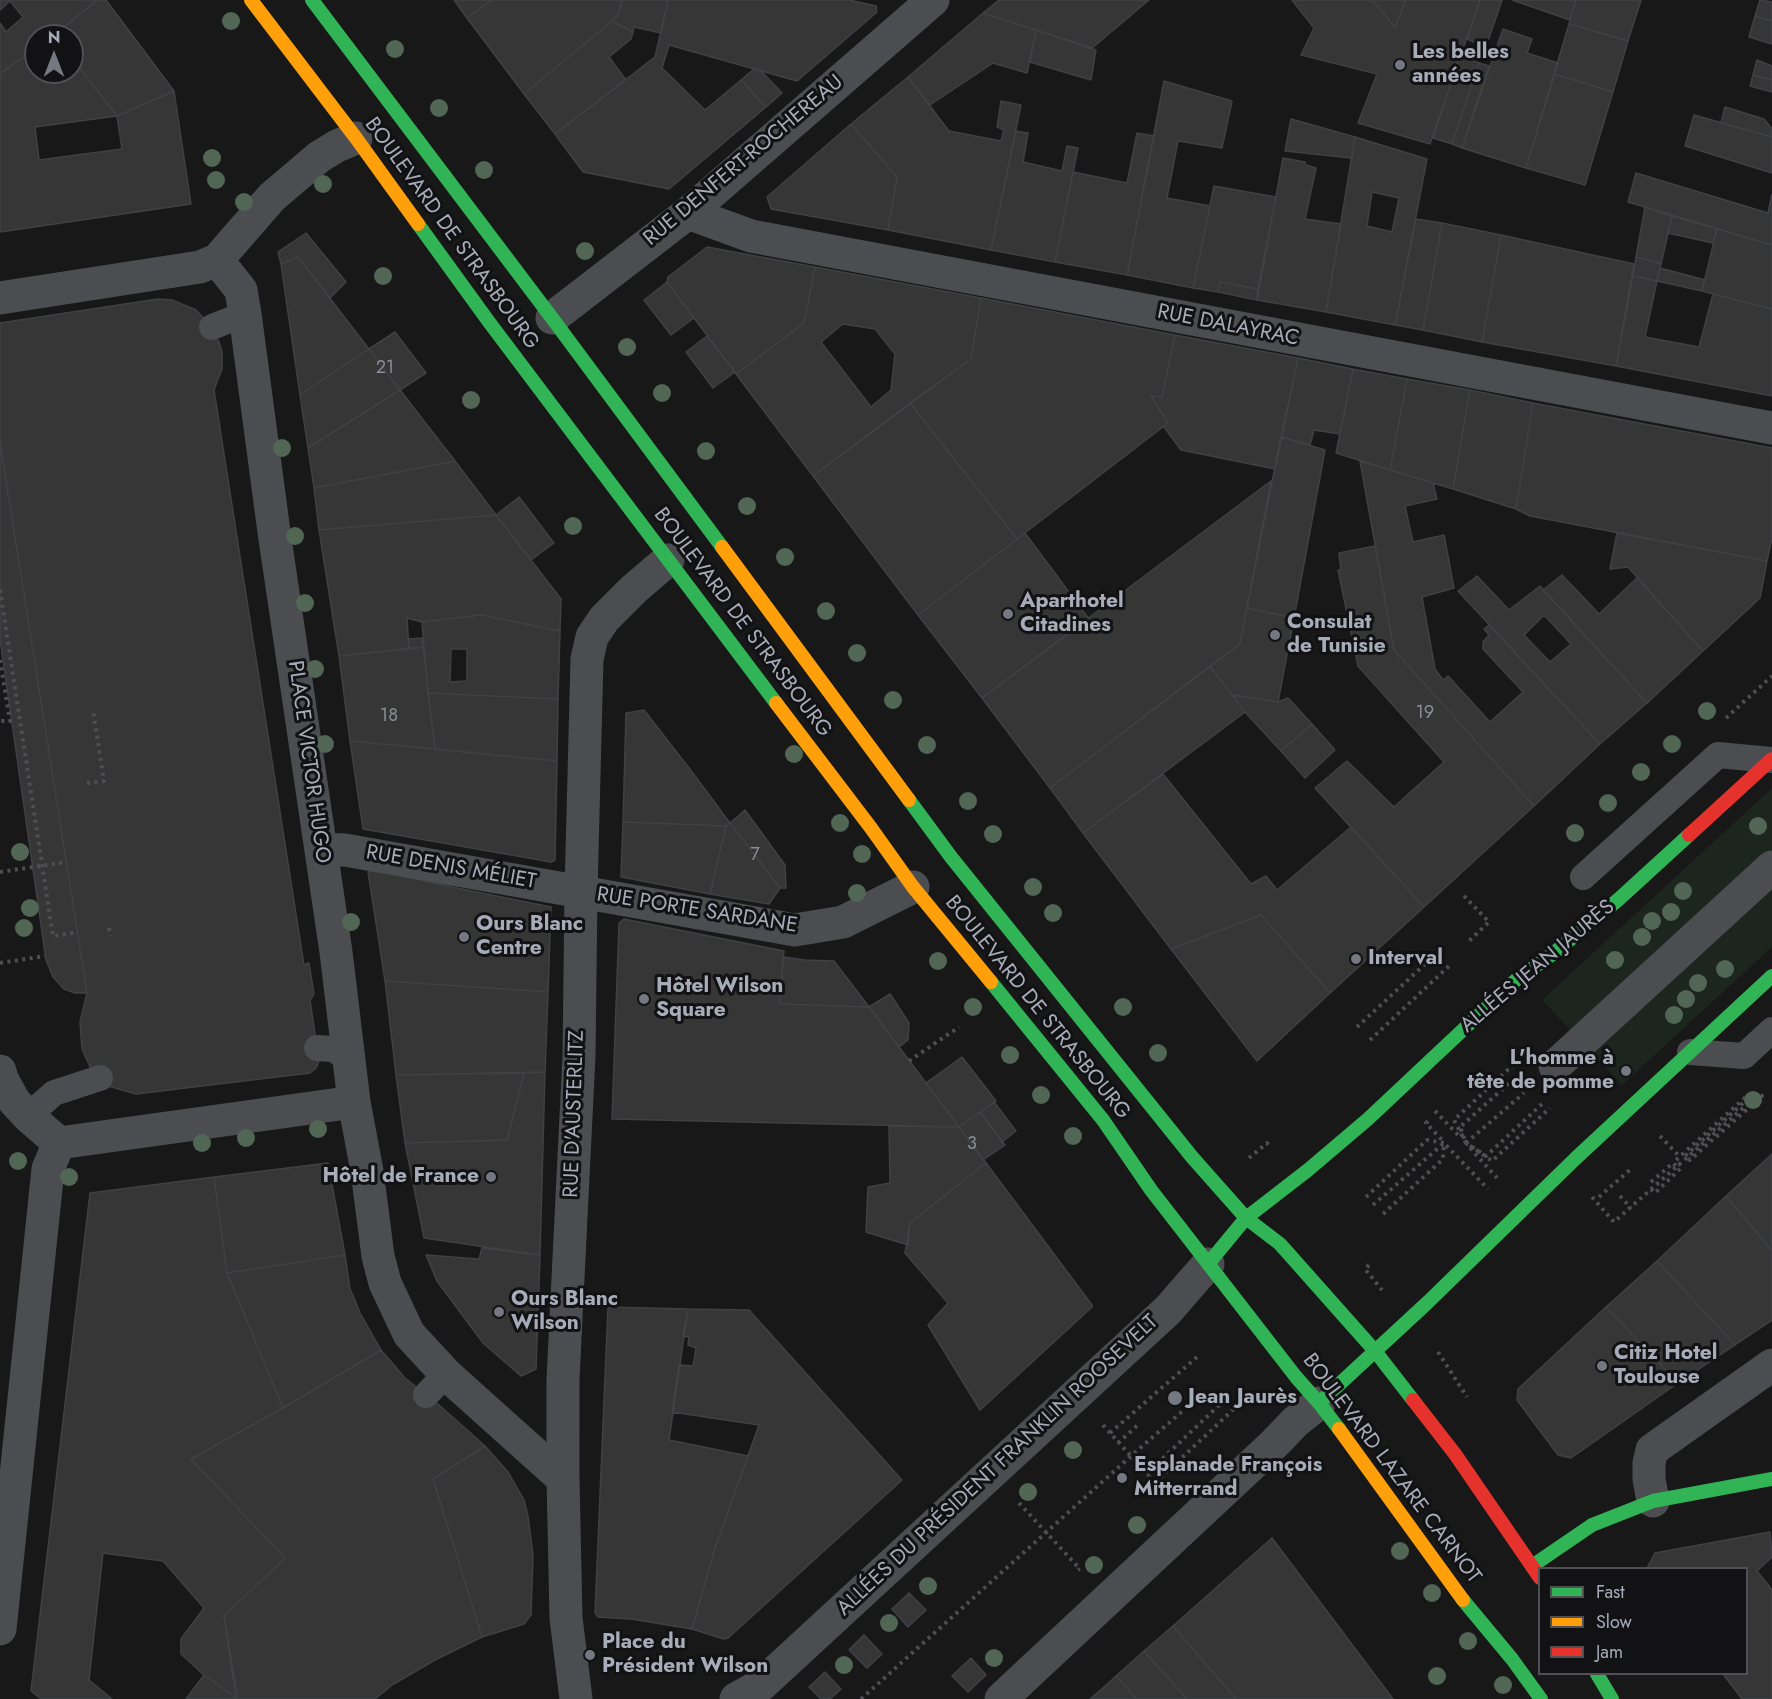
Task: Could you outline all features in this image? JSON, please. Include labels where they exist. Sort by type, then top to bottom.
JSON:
[{"type":"main road","name":"BOULEVARD DE STRASBOURG","points":[[251,0],[356,138],[489,322],[871,828],[913,887],[1103,1120],[1151,1190],[1208,1264]]},
{"type":"main road","name":"BOULEVARD DE STRASBOURG","points":[[312,0],[552,318],[951,856],[1192,1157],[1246,1218]]},
{"type":"main road","name":"ALLÉES JEAN JAURÈS","points":[[1246,1218],[1368,1119],[1517,979],[1554,953],[1619,899],[1771,759]]},
{"type":"main road","points":[[1319,1403],[1427,1303],[1582,1152],[1772,976]]},
{"type":"main road","name":"ALLÉES DU PRÉSIDENT FRANKLIN ROOSEVELT","points":[[1208,1264],[1246,1218]]},
{"type":"main road","points":[[1246,1218],[1280,1244],[1374,1351],[1446,1442],[1538,1576]]},
{"type":"main road","name":"BOULEVARD LAZARE CARNOT","points":[[1208,1264],[1319,1403],[1459,1595],[1512,1659],[1541,1699]]},
{"type":"main road","points":[[1532,1566],[1593,1525],[1653,1501],[1772,1479]]},
{"type":"main road","points":[[1598,1675],[1612,1699]]},
{"type":"street","name":"RUE DENFERT-ROCHEREAU","points":[[552,318],[688,213],[918,4]]},
{"type":"street","points":[[0,298],[200,267],[217,260],[272,197],[320,157],[356,138]]},
{"type":"street","name":"RUE DALAYRAC","points":[[688,213],[752,236],[1772,428]]},
{"type":"street","name":"PLACE VICTOR HUGO","points":[[217,260],[241,290],[245,314],[274,532],[336,952],[354,1102],[367,1171],[378,1256],[385,1283],[436,1384],[563,1479]]},
{"type":"street","name":"RUE D'AUSTERLITZ","points":[[576,1699],[566,1618],[563,1379],[579,1056],[587,659],[592,637],[604,619],[668,560]]},
{"type":"street","name":"RUE DENIS MÉLIET","points":[[321,849],[345,850],[581,892]]},
{"type":"street","points":[[1555,1066],[1772,867]]},
{"type":"street","name":"RUE PORTE SARDANE","points":[[581,892],[795,930],[843,921],[913,887]]},
{"type":"street","points":[[0,1071],[14,1101],[59,1143],[354,1102]]},
{"type":"street","points":[[0,1629],[48,1169],[59,1143]]},
{"type":"street","name":"ALLÉES DU PRÉSIDENT FRANKLIN ROOSEVELT","points":[[736,1699],[761,1685],[1076,1395],[1168,1310],[1208,1264]]},
{"type":"street","points":[[1653,1501],[1649,1479],[1652,1450],[1772,1365]]},
{"type":"street","points":[[1000,1699],[1295,1422],[1319,1403]]},
{"type":"lane","points":[[212,327],[245,314]]},
{"type":"lane","points":[[1583,878],[1718,754],[1771,759]]},
{"type":"lane","points":[[1690,1052],[1744,1056],[1772,1030]]},
{"type":"lane","points":[[317,1047],[333,1049],[349,1059]]},
{"type":"lane","points":[[28,1116],[54,1093],[100,1078]]},
{"type":"path","points":[[0,590],[53,936],[78,932]]},
{"type":"path","points":[[0,660],[10,721],[0,721]]},
{"type":"path","points":[[87,783],[104,781],[93,710]]},
{"type":"path","points":[[0,872],[67,862]]},
{"type":"path","points":[[1464,896],[1489,922],[1468,942]]},
{"type":"path","points":[[109,928],[110,936]]},
{"type":"path","points":[[1357,1027],[1437,953]]},
{"type":"path","points":[[0,963],[45,956]]},
{"type":"path","points":[[1370,1040],[1449,966]]},
{"type":"path","points":[[909,1061],[959,1027]]},
{"type":"path","points":[[1515,1063],[1454,1120],[1466,1143],[1492,1161],[1553,1106]]},
{"type":"path","points":[[1466,1143],[1555,1066]]},
{"type":"path","points":[[1522,1071],[1460,1127],[1466,1143],[1486,1156],[1547,1099]]},
{"type":"path","points":[[1590,1196],[1614,1222],[1631,1208],[1652,1189],[1677,1167],[1688,1158],[1758,1092],[1676,1160],[1682,1167],[1655,1193],[1652,1189]]},
{"type":"path","points":[[1428,1103],[1500,1181]]},
{"type":"path","points":[[1365,1197],[1427,1140],[1444,1143],[1443,1159],[1382,1215]]},
{"type":"path","points":[[1676,1154],[1680,1149]]},
{"type":"path","points":[[1373,1205],[1436,1150]]},
{"type":"path","points":[[1652,1182],[1673,1163],[1677,1167]]},
{"type":"path","points":[[1620,1196],[1631,1208]]},
{"type":"path","points":[[1438,1352],[1469,1401]]},
{"type":"path","points":[[1110,1433],[1197,1357]]},
{"type":"path","points":[[1076,1395],[1191,1522]]},
{"type":"path","points":[[861,1699],[1201,1395]]},
{"type":"path","points":[[1146,1473],[1230,1395]]},
{"type":"path","points":[[1155,1483],[1238,1405]]},
{"type":"path","points":[[1118,1443],[1140,1423]]},
{"type":"path","points":[[1012,1508],[1018,1503],[1080,1569],[1073,1575]]},
{"type":"shaded area","points":[[1772,788],[1772,947],[1622,1085],[1542,1000]]},
{"type":"building","points":[[0,0],[98,0],[67,24],[24,24],[24,57],[0,74],[0,23],[6,32],[23,17],[10,1],[0,10]]},
{"type":"building","points":[[98,0],[106,0],[174,91],[117,116],[84,73],[84,24],[68,24]]},
{"type":"building","points":[[454,0],[492,0],[467,18]]},
{"type":"building","points":[[492,0],[622,0],[619,13],[612,21],[524,94],[467,18]]},
{"type":"building","points":[[622,0],[668,0],[661,33],[634,27],[633,32],[612,21],[619,13]]},
{"type":"building","points":[[668,0],[849,0],[876,6],[877,12],[797,81],[669,45],[662,68],[705,110],[741,80],[766,107],[669,189],[583,172],[555,134],[655,57]]},
{"type":"building","points":[[999,0],[1149,0],[1092,48],[983,13]]},
{"type":"building","name":"Les belles années","points":[[1292,0],[1372,0],[1395,27],[1406,0],[1480,0],[1430,144],[1358,123],[1377,74],[1301,55],[1314,28]]},
{"type":"building","points":[[1372,0],[1406,0],[1395,27]]},
{"type":"building","points":[[1480,0],[1502,0],[1486,47],[1467,39]]},
{"type":"building","points":[[1512,0],[1576,0],[1570,20]]},
{"type":"building","points":[[1576,0],[1641,0],[1628,41],[1569,24]]},
{"type":"building","points":[[1760,0],[1772,2],[1772,21],[1755,16]]},
{"type":"building","points":[[983,13],[1036,30],[1027,73],[993,63],[930,105],[908,77]]},
{"type":"building","points":[[1755,16],[1772,21],[1772,44],[1749,37]]},
{"type":"building","points":[[612,21],[633,32],[631,39],[609,57],[626,80],[555,134],[524,94]]},
{"type":"building","points":[[1569,24],[1628,41],[1613,92],[1554,74]]},
{"type":"building","points":[[1503,29],[1532,39],[1527,53],[1558,63],[1526,168],[1462,148]]},
{"type":"building","points":[[1036,30],[1096,50],[1091,80],[1030,62]]},
{"type":"building","points":[[1460,56],[1479,63],[1452,144],[1433,138]]},
{"type":"building","points":[[24,57],[24,84],[84,84],[84,73],[117,116],[174,91],[191,204],[0,232],[0,74]],"holes":[[[117,116],[122,149],[39,160],[35,127]]]},
{"type":"building","points":[[1757,60],[1772,66],[1772,80],[1753,75]]},
{"type":"building","points":[[1479,63],[1489,66],[1462,148],[1452,144]]},
{"type":"building","points":[[754,69],[761,71],[782,93],[766,107],[741,80]]},
{"type":"building","points":[[1554,74],[1613,92],[1585,185],[1526,168]]},
{"type":"building","points":[[1753,75],[1772,80],[1772,92],[1750,86]]},
{"type":"building","points":[[908,77],[949,131],[1001,141],[1004,130],[997,127],[1001,101],[1021,105],[991,250],[888,230],[897,177],[851,124]]},
{"type":"building","points":[[1164,81],[1232,101],[1222,148],[1178,141],[1167,198],[1210,206],[1193,288],[1127,275]]},
{"type":"building","points":[[1725,107],[1764,119],[1772,129],[1772,137],[1721,123]]},
{"type":"building","points":[[1694,115],[1772,137],[1772,173],[1685,146]]},
{"type":"building","points":[[1291,119],[1355,137],[1352,158],[1285,151]]},
{"type":"building","points":[[851,124],[897,177],[888,230],[771,209],[767,197]]},
{"type":"building","points":[[1016,131],[1028,133],[1023,162],[1062,171],[1067,146],[1078,148],[1055,262],[991,250]]},
{"type":"building","points":[[1137,133],[1154,136],[1127,275],[1055,262],[1073,172],[1127,183]]},
{"type":"building","points":[[1355,137],[1427,159],[1395,325],[1326,312]],"holes":[[[1372,192],[1399,198],[1392,232],[1367,226]]]},
{"type":"building","points":[[1283,158],[1305,162],[1306,165],[1316,168],[1305,219],[1341,224],[1326,312],[1257,300]]},
{"type":"building","points":[[1636,173],[1768,213],[1772,194],[1772,245],[1628,202]]},
{"type":"building","points":[[1214,186],[1276,197],[1258,289],[1220,282],[1218,292],[1193,288]]},
{"type":"building","points":[[1645,207],[1672,216],[1661,264],[1636,257]]},
{"type":"building","points":[[1672,216],[1717,229],[1713,243],[1668,233]]},
{"type":"building","points":[[1416,219],[1442,223],[1423,330],[1395,325]]},
{"type":"building","points":[[1442,223],[1501,235],[1482,342],[1423,330]]},
{"type":"building","points":[[1717,229],[1772,245],[1772,309],[1702,291]]},
{"type":"building","points":[[306,233],[346,282],[330,298],[298,257],[281,264],[278,252]]},
{"type":"building","points":[[1501,235],[1634,264],[1616,366],[1482,342]]},
{"type":"building","points":[[707,247],[815,267],[804,323],[736,374],[667,282],[668,277]]},
{"type":"building","points":[[298,257],[369,349],[300,395],[281,264]]},
{"type":"building","points":[[1636,257],[1661,264],[1657,281],[1633,276]]},
{"type":"building","points":[[815,267],[981,298],[971,359],[813,476],[736,374],[804,323]],"holes":[[[843,324],[875,329],[895,354],[891,390],[871,407],[821,342]]]},
{"type":"building","points":[[1660,268],[1705,280],[1702,291],[1657,281]]},
{"type":"building","points":[[1633,276],[1657,281],[1645,337],[1699,347],[1713,294],[1772,309],[1772,396],[1616,366]]},
{"type":"building","points":[[667,282],[694,318],[671,335],[644,300]]},
{"type":"building","points":[[1220,282],[1258,289],[1257,300],[1218,292]]},
{"type":"building","points":[[981,298],[1175,335],[1162,397],[1151,396],[1168,423],[1017,539],[910,403],[971,359]]},
{"type":"building","points":[[158,299],[172,300],[196,310],[212,327],[222,352],[222,369],[214,390],[304,965],[309,963],[314,994],[310,1000],[319,1061],[310,1073],[136,1094],[108,1086],[92,1071],[82,1049],[80,1022],[87,993],[0,442],[0,323]]},
{"type":"building","points":[[395,332],[426,373],[400,390],[369,349]]},
{"type":"building","points":[[1175,335],[1298,358],[1275,469],[1181,450],[1164,427],[1168,423],[1151,396],[1162,397]]},
{"type":"building","points":[[707,336],[735,372],[713,388],[686,352]]},
{"type":"building","points":[[369,349],[400,390],[308,448],[300,395]]},
{"type":"building","points":[[1298,358],[1353,369],[1340,434],[1314,430],[1310,445],[1281,437]]},
{"type":"building","points":[[1353,369],[1407,379],[1390,470],[1336,453]]},
{"type":"building","points":[[1407,379],[1470,390],[1453,489],[1390,470]]},
{"type":"building","points":[[400,390],[455,461],[314,488],[308,448]]},
{"type":"building","points":[[1470,390],[1533,403],[1516,509],[1453,489]]},
{"type":"building","points":[[910,403],[1017,539],[918,615],[813,476]]},
{"type":"building","points":[[1533,403],[1772,448],[1772,538],[1767,561],[1530,516],[1516,509]]},
{"type":"building","points":[[1281,437],[1325,450],[1294,618],[1247,608]]},
{"type":"building","points":[[0,442],[87,993],[75,993],[64,989],[53,977],[46,960],[0,639]]},
{"type":"building","points":[[455,461],[496,515],[319,530],[314,488]]},
{"type":"building","points":[[1360,461],[1433,483],[1437,499],[1405,506],[1413,542],[1444,535],[1454,588],[1422,597],[1435,669],[1443,680],[1448,676],[1490,722],[1523,692],[1483,649],[1483,642],[1489,635],[1484,629],[1489,625],[1600,744],[1534,806],[1394,650]]},
{"type":"building","points":[[1271,481],[1240,644],[1050,788],[982,698]]},
{"type":"building","points":[[519,497],[554,543],[531,560],[496,515]]},
{"type":"building","points":[[496,515],[561,599],[560,631],[481,615],[422,622],[407,618],[409,649],[339,656],[319,530]]},
{"type":"building","points":[[1025,533],[1089,619],[982,698],[918,615]]},
{"type":"building","points":[[1617,533],[1767,561],[1760,598],[1703,651],[1628,567],[1610,569]]},
{"type":"building","points":[[1375,546],[1394,650],[1534,806],[1424,907],[1315,788],[1347,761],[1394,807],[1444,762],[1358,666],[1338,570],[1341,570],[1339,553]]},
{"type":"building","points":[[1562,575],[1599,614],[1637,578],[1703,651],[1647,703],[1543,590]]},
{"type":"building","points":[[1477,576],[1509,610],[1540,586],[1647,703],[1600,744],[1458,591]],"holes":[[[1544,615],[1571,644],[1550,662],[1524,635]]]},
{"type":"building","points":[[1247,608],[1294,618],[1278,702],[1232,695],[1210,666],[1240,644]]},
{"type":"building","points":[[481,615],[560,631],[558,699],[428,693],[422,622]],"holes":[[[451,649],[467,649],[467,681],[450,682]]]},
{"type":"building","points":[[422,638],[423,647],[409,649],[408,639]]},
{"type":"building","points":[[423,647],[435,749],[350,741],[339,656]]},
{"type":"building","points":[[1210,666],[1245,712],[1083,833],[1050,788]]},
{"type":"building","points":[[428,693],[558,699],[557,761],[435,749]]},
{"type":"building","points":[[1232,695],[1278,702],[1288,698],[1312,724],[1281,751]]},
{"type":"building","points":[[644,710],[730,823],[726,826],[623,822],[626,713]]},
{"type":"building","points":[[1312,724],[1335,750],[1305,778],[1281,751]]},
{"type":"building","points":[[350,741],[557,761],[555,860],[551,862],[363,829]]},
{"type":"building","points":[[1163,774],[1251,884],[1266,876],[1277,890],[1351,827],[1424,907],[1330,993],[1261,915],[1171,949],[1083,833]]},
{"type":"building","points":[[745,810],[785,865],[786,888],[780,888],[730,823]]},
{"type":"building","points":[[623,822],[726,826],[710,894],[621,877]]},
{"type":"building","points":[[730,823],[780,888],[769,904],[710,894],[726,826]]},
{"type":"building","name":"Ours Blanc Centre","points":[[377,870],[551,907],[548,992],[385,981],[368,872]]},
{"type":"building","points":[[1261,915],[1330,993],[1257,1061],[1171,949]]},
{"type":"building","points":[[624,919],[784,951],[779,1004],[869,1007],[959,1127],[612,1119],[619,923]]},
{"type":"building","points":[[784,957],[834,961],[869,1007],[779,1004]]},
{"type":"building","points":[[385,981],[548,992],[545,1072],[396,1075]]},
{"type":"building","points":[[890,994],[909,1023],[908,1040],[899,1047],[869,1007]]},
{"type":"building","points":[[962,1057],[996,1101],[959,1127],[926,1083]]},
{"type":"building","points":[[545,1072],[540,1255],[424,1238],[405,1143],[507,1140],[524,1073]]},
{"type":"building","points":[[524,1073],[507,1140],[405,1143],[396,1075]]},
{"type":"building","points":[[994,1102],[1016,1131],[1002,1142],[980,1112]]},
{"type":"building","points":[[980,1112],[1005,1145],[983,1160],[959,1127]]},
{"type":"building","points":[[889,1126],[959,1127],[986,1163],[910,1223],[908,1245],[866,1232],[868,1187],[890,1183]]},
{"type":"building","points":[[1772,1154],[1772,1251],[1726,1196]]},
{"type":"building","points":[[328,1163],[345,1255],[227,1273],[214,1177]]},
{"type":"building","points":[[986,1163],[1092,1307],[980,1410],[928,1325],[948,1303],[905,1253],[910,1223]]},
{"type":"building","points":[[214,1177],[227,1273],[283,1408],[191,1459],[285,1558],[224,1616],[236,1698],[204,1675],[181,1654],[181,1639],[204,1608],[163,1561],[103,1553],[89,1680],[112,1699],[41,1699],[31,1691],[90,1193]]},
{"type":"building","points":[[1726,1196],[1772,1251],[1772,1320],[1735,1345],[1657,1261]]},
{"type":"building","name":"Ours Blanc Wilson","points":[[482,1248],[540,1255],[536,1369],[521,1376],[483,1343],[437,1281],[426,1255],[479,1259]]},
{"type":"building","points":[[345,1255],[350,1289],[360,1313],[381,1350],[283,1408],[227,1273]]},
{"type":"building","points":[[1657,1261],[1735,1345],[1678,1383],[1606,1307]]},
{"type":"building","points":[[608,1307],[688,1309],[669,1440],[748,1456],[715,1548],[692,1629],[631,1619],[598,1617],[595,1613]]},
{"type":"building","name":"Citiz Hotel Toulouse","points":[[1606,1307],[1678,1383],[1571,1458],[1558,1455],[1517,1400],[1518,1389]]},
{"type":"building","points":[[688,1309],[749,1310],[902,1480],[728,1638],[724,1639],[692,1629],[715,1548],[759,1425],[672,1412],[679,1365],[693,1366],[696,1348],[688,1345],[689,1337],[683,1336]]},
{"type":"building","points":[[381,1350],[405,1378],[485,1446],[433,1479],[482,1637],[435,1660],[392,1685],[375,1699],[238,1699],[224,1616],[285,1558],[191,1459]]},
{"type":"building","points":[[485,1446],[508,1472],[524,1500],[533,1555],[531,1615],[524,1624],[482,1637],[433,1479]]},
{"type":"building","points":[[1770,1532],[1772,1557],[1757,1571],[1772,1590],[1772,1699],[1742,1699],[1724,1675],[1748,1675],[1748,1567],[1648,1567],[1655,1553]]},
{"type":"building","points":[[1272,1538],[1393,1699],[1236,1699],[1173,1626]]},
{"type":"building","points":[[909,1593],[926,1610],[908,1627],[892,1609]]},
{"type":"building","points":[[1173,1626],[1236,1699],[1187,1699],[1144,1651]]},
{"type":"building","points":[[864,1635],[882,1654],[867,1668],[849,1650]]},
{"type":"building","points":[[1144,1651],[1187,1699],[1137,1699],[1116,1676]]},
{"type":"building","points":[[971,1658],[986,1675],[968,1692],[952,1676]]},
{"type":"building","points":[[825,1672],[841,1689],[830,1699],[821,1699],[809,1687]]},
{"type":"building","points":[[204,1675],[236,1698],[238,1699],[186,1699]]},
{"type":"building","points":[[1116,1676],[1137,1699],[1090,1699],[1104,1687]]},
{"type":"traffic: fast","points":[[312,0],[722,547]]},
{"type":"traffic: fast","points":[[418,224],[776,703]]},
{"type":"traffic: fast","points":[[909,800],[951,857],[1192,1157],[1246,1218],[1280,1244],[1375,1351],[1413,1400]]},
{"type":"traffic: fast","points":[[1208,1264],[1246,1218],[1368,1119],[1517,979],[1554,953],[1619,899],[1689,835]]},
{"type":"traffic: fast","points":[[1319,1403],[1427,1303],[1576,1158],[1772,976]]},
{"type":"traffic: fast","points":[[991,982],[1103,1120],[1151,1190],[1339,1429]]},
{"type":"traffic: fast","points":[[1532,1566],[1592,1525],[1653,1501],[1772,1479]]},
{"type":"traffic: fast","points":[[1463,1600],[1512,1659],[1541,1699]]},
{"type":"traffic: fast","points":[[1598,1675],[1612,1699]]},
{"type":"traffic: slow","points":[[251,0],[418,224]]},
{"type":"traffic: slow","points":[[722,547],[909,800]]},
{"type":"traffic: slow","points":[[776,703],[913,887],[991,982]]},
{"type":"traffic: slow","points":[[1339,1429],[1463,1600]]},
{"type":"traffic: jam","points":[[1689,835],[1772,759]]},
{"type":"traffic: jam","points":[[1413,1400],[1455,1454],[1538,1575]]},
{"type":"place","name":"Les belles années","points":[[1400,65]]},
{"type":"place","name":"Aparthotel Citadines","points":[[1008,614]]},
{"type":"place","name":"Consulat de Tunisie","points":[[1275,635]]},
{"type":"place","name":"Ours Blanc Centre","points":[[464,937]]},
{"type":"place","name":"Interval","points":[[1356,959]]},
{"type":"place","name":"Hôtel Wilson Square","points":[[644,999]]},
{"type":"place","name":"L'homme à tête de pomme","points":[[1626,1071]]},
{"type":"place","name":"Hôtel de France","points":[[491,1177]]},
{"type":"place","name":"Ours Blanc Wilson","points":[[499,1312]]},
{"type":"place","name":"Citiz Hotel Toulouse","points":[[1602,1366]]},
{"type":"place","name":"Jean Jaurès","points":[[1175,1398]]},
{"type":"place","name":"Esplanade François Mitterrand","points":[[1122,1478]]},
{"type":"place","name":"Place du Président Wilson","points":[[590,1655]]}]
